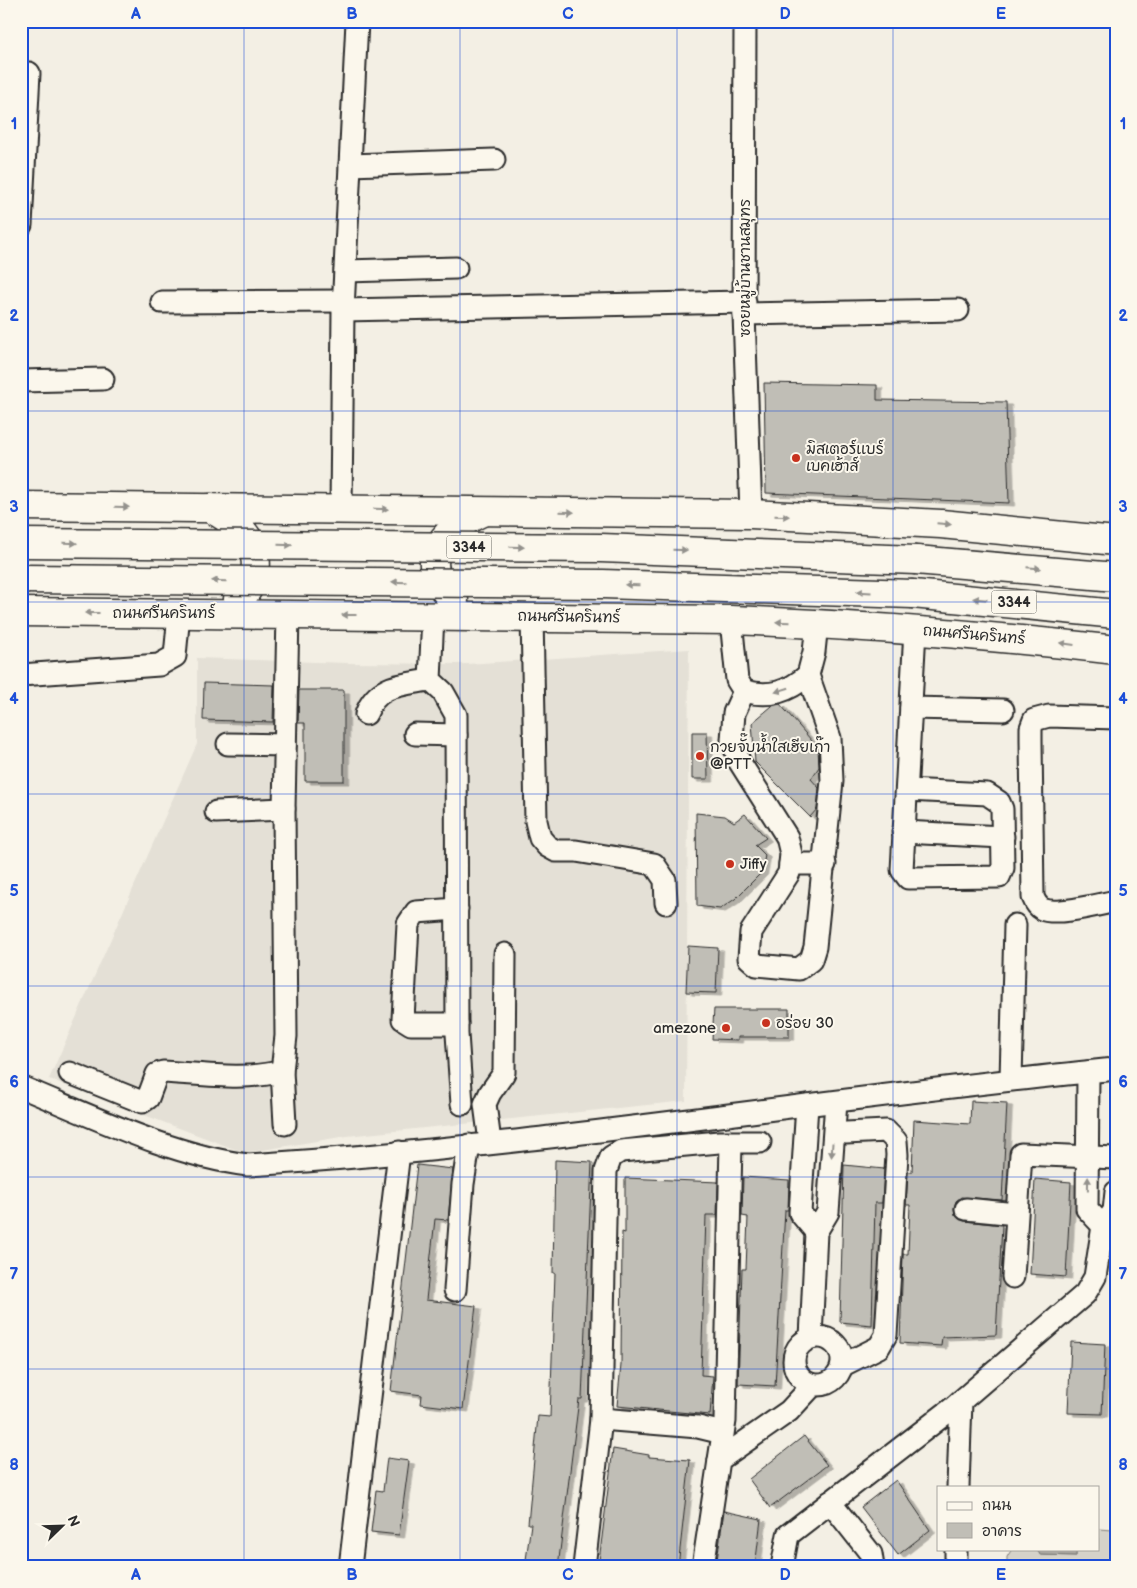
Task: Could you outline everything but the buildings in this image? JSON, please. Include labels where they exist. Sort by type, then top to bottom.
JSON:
[{"type":"main road","points":[[21,506],[751,514],[941,524],[1116,541]]},
{"type":"main road","points":[[210,508],[227,518],[242,531],[252,545],[256,564],[253,582],[246,593],[227,607],[211,614]]},
{"type":"main road","points":[[483,511],[463,521],[444,537],[436,554],[434,566],[437,577],[451,597],[469,610],[485,616]]},
{"type":"main road","name":"3344","points":[[21,543],[600,548],[766,552],[916,560],[1116,577]]},
{"type":"main road","name":"3344","points":[[21,579],[640,585],[913,594],[1116,614]]},
{"type":"main road","name":"ถนนศรีนครินทร์","points":[[21,612],[532,616],[732,620],[817,623],[915,630],[1116,650]]},
{"type":"street","points":[[341,509],[343,306],[357,21]]},
{"type":"street","name":"ซอยหมู่บ้านชานสมุทร","points":[[744,21],[745,308],[751,514]]},
{"type":"street","points":[[21,225],[29,73]]},
{"type":"street","points":[[350,165],[494,160]]},
{"type":"street","points":[[345,271],[456,268]]},
{"type":"street","points":[[162,302],[343,306],[958,310]]},
{"type":"street","points":[[21,381],[103,379]]},
{"type":"street","points":[[21,676],[159,665],[167,662],[175,656],[179,614]]},
{"type":"street","points":[[285,1124],[282,1071],[286,1036],[284,809],[288,614]]},
{"type":"street","points":[[433,615],[430,680],[443,692],[456,715],[457,1024],[462,1104]]},
{"type":"street","points":[[532,616],[536,821],[540,838],[546,846],[556,851],[576,851],[654,864],[665,880],[666,903]]},
{"type":"street","points":[[732,620],[736,680],[744,691],[762,696],[779,692],[792,687],[808,675]]},
{"type":"street","points":[[744,691],[734,713],[732,740],[739,761],[787,837],[791,854],[789,873],[751,932],[749,958],[757,965],[799,969],[811,960],[815,947],[832,781],[830,738],[808,675],[814,652],[817,623]]},
{"type":"street","points":[[907,790],[987,794],[994,797],[1002,809],[1003,868],[999,877],[908,878],[902,870],[915,630]]},
{"type":"street","points":[[366,714],[371,701],[390,686],[430,680]]},
{"type":"street","points":[[911,708],[1003,710]]},
{"type":"street","points":[[1116,718],[1049,716],[1034,720],[1031,734],[1032,897],[1037,905],[1044,910],[1059,910],[1116,901]]},
{"type":"street","points":[[415,734],[456,735]]},
{"type":"street","points":[[228,744],[286,745]]},
{"type":"street","points":[[216,812],[284,809]]},
{"type":"street","points":[[903,832],[1002,837]]},
{"type":"street","points":[[790,864],[825,864]]},
{"type":"street","points":[[456,909],[416,912],[411,916],[408,924],[403,1019],[411,1024],[457,1024]]},
{"type":"street","points":[[1011,1079],[1015,925]]},
{"type":"street","points":[[490,1142],[485,1104],[504,1073],[505,954]]},
{"type":"street","points":[[21,1088],[122,1129],[217,1161],[248,1165],[469,1145],[836,1102],[1011,1079],[1116,1069]]},
{"type":"street","points":[[70,1073],[142,1102],[148,1098],[158,1074],[163,1072],[243,1076],[265,1075],[282,1071]]},
{"type":"street","points":[[1088,1072],[1087,1209],[1103,1226]]},
{"type":"street","points":[[811,1338],[816,1232],[828,1212],[836,1102]]},
{"type":"street","points":[[807,1105],[800,1214],[816,1232]]},
{"type":"street","points":[[842,1365],[879,1347],[886,1335],[897,1155],[896,1140],[886,1130],[846,1133]]},
{"type":"street","points":[[584,1567],[601,1419],[606,1171],[611,1157],[621,1151],[760,1142]]},
{"type":"street","points":[[703,1567],[723,1433],[731,1143]]},
{"type":"street","points":[[455,1290],[463,1184],[469,1145]]},
{"type":"street","points":[[350,1567],[399,1152]]},
{"type":"street","points":[[1014,1277],[1016,1214],[1021,1154],[1116,1158]]},
{"type":"street","points":[[782,1567],[788,1535],[961,1401],[1085,1294],[1095,1277],[1103,1226],[1114,1211],[1116,1192]]},
{"type":"street","points":[[966,1209],[1016,1214]]},
{"type":"street","points":[[821,1337],[834,1343],[842,1355],[842,1365],[836,1379],[821,1386],[803,1381],[796,1372],[794,1362],[796,1352],[802,1343],[811,1338],[821,1337]]},
{"type":"street","points":[[719,1460],[789,1410],[813,1385]]},
{"type":"street","points":[[958,1486],[961,1401]]},
{"type":"street","points":[[601,1419],[698,1427],[723,1433]]},
{"type":"street","points":[[830,1502],[872,1554],[873,1567]]},
{"type":"street","points":[[956,1550],[956,1567]]},
{"type":"shaded area","points":[[689,649],[686,1101],[347,1136],[245,1153],[49,1079],[197,744],[197,658],[348,663],[467,664]]},
{"type":"shaded area","points":[[1100,1529],[1113,1530],[1112,1567],[1007,1567],[1007,1557],[1011,1550],[1036,1550],[1041,1555],[1076,1556],[1076,1550],[1100,1550]]},
{"type":"shaded area","points":[[1038,1550],[1076,1550],[1076,1556],[1040,1555]]},
{"type":"place","name":"มิสเตอร์แบร์ เบคเฮ้าส์","points":[[796,458]]},
{"type":"place","name":"กวยจั๊บน้ำใสเฮียเก๊า @PTT","points":[[700,756]]},
{"type":"place","name":"Jiffy","points":[[730,864]]},
{"type":"place","name":"อร่อย 30","points":[[766,1023]]},
{"type":"place","name":"amezone","points":[[726,1028]]}]
